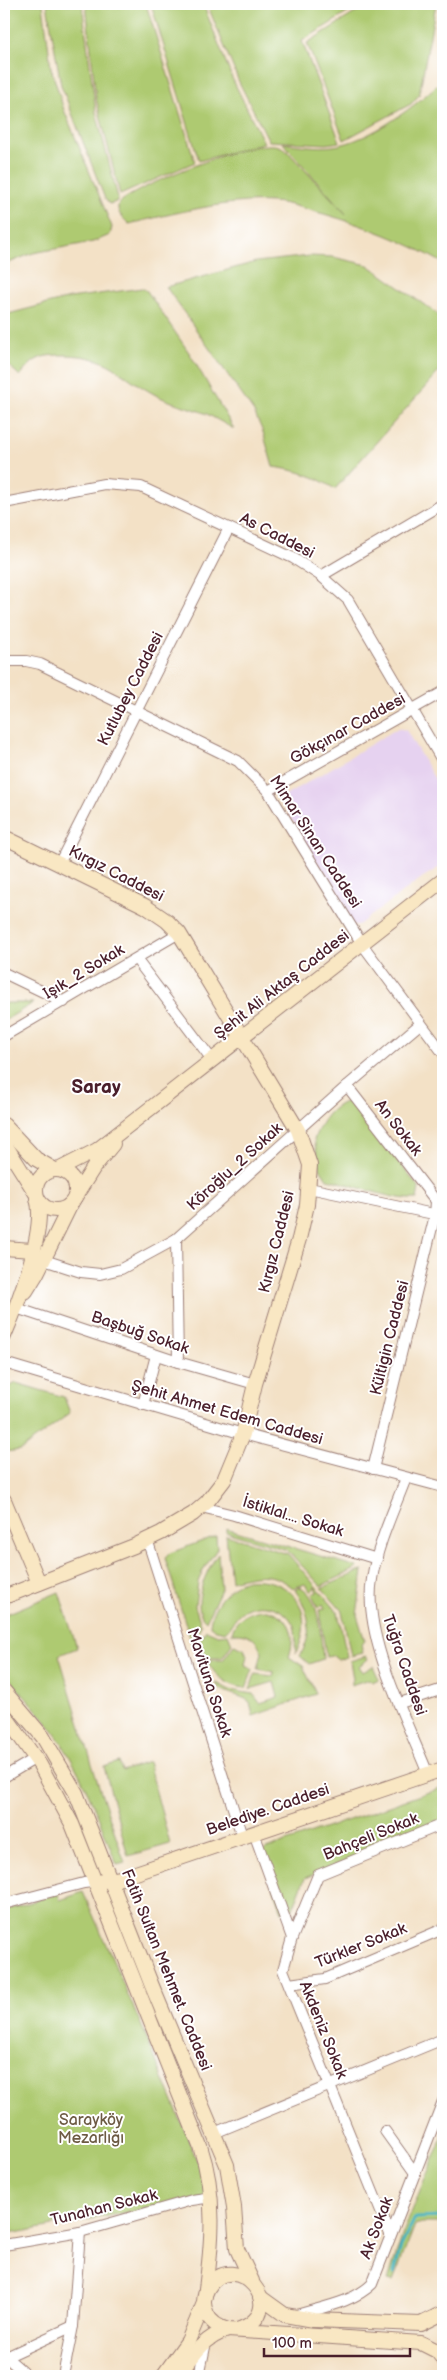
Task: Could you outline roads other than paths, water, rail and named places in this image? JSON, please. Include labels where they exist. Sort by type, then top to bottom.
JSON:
[{"type":"street","name":"As Caddesi","points":[[4,503],[104,484],[141,488],[292,558],[321,576],[348,600],[443,762]]},
{"type":"street","points":[[321,576],[443,504]]},
{"type":"street","name":"Kutlubey Caddesi","points":[[59,864],[229,528]]},
{"type":"street","name":"Mimar Sinan Caddesi","points":[[4,661],[26,661],[40,664],[238,761],[268,791],[362,944],[420,1024],[443,1052]]},
{"type":"street","name":"Gökçınar Caddesi","points":[[268,791],[443,692]]},
{"type":"street","name":"Kırgız Caddesi","points":[[4,837],[150,909],[179,933],[244,1037],[298,1130],[310,1165],[309,1188],[299,1239],[255,1384],[243,1434],[224,1480],[201,1507],[180,1522],[147,1539],[5,1597]]},
{"type":"street","name":"Şehit Ali Aktaş Caddesi","points":[[4,1336],[17,1305],[39,1219],[36,1195],[39,1179],[49,1171],[57,1170],[97,1150],[443,880]]},
{"type":"street","name":"Işık_2 Sokak","points":[[4,1036],[179,933]]},
{"type":"street","points":[[136,959],[213,1061]]},
{"type":"street","points":[[4,974],[64,1002]]},
{"type":"street","name":"Köroğlu_2 Sokak","points":[[44,1260],[81,1272],[100,1274],[120,1269],[176,1239],[347,1086],[420,1024]]},
{"type":"street","name":"An Sokak","points":[[347,1086],[436,1201],[439,1216]]},
{"type":"street","name":"Şehit Ali Aktaş Caddesi","points":[[17,1305],[44,1260],[73,1201],[106,1151],[142,1115]]},
{"type":"street","points":[[4,1125],[36,1159],[72,1178],[76,1188],[73,1201],[63,1210],[52,1210],[40,1204],[4,1143]]},
{"type":"street","points":[[309,1188],[439,1216]]},
{"type":"street","name":"Kültigin Caddesi","points":[[373,1469],[439,1216]]},
{"type":"street","points":[[176,1239],[178,1362]]},
{"type":"street","points":[[4,1248],[32,1250]]},
{"type":"street","name":"Başbuğ Sokak","points":[[17,1305],[156,1355],[255,1384]]},
{"type":"street","points":[[143,1405],[156,1355]]},
{"type":"street","name":"Şehit Ahmet Edem Caddesi","points":[[4,1363],[243,1434],[443,1488]]},
{"type":"street","name":"Tuğra Caddesi","points":[[406,1478],[377,1559],[372,1578],[370,1611],[380,1650],[428,1774]]},
{"type":"street","points":[[4,1500],[39,1584]]},
{"type":"street","name":"İstiklal.... Sokak","points":[[201,1507],[234,1515],[377,1559]]},
{"type":"street","name":"Mavituna Sokak","points":[[147,1539],[248,1834]]},
{"type":"street","points":[[400,1703],[443,1689]]},
{"type":"street","name":"Fatih Sultan Mehmet. Caddesi","points":[[4,1691],[42,1737],[76,1793],[103,1881],[207,2165],[212,2197],[210,2253],[204,2300]]},
{"type":"street","name":"Fatih Sultan Mehmet. Caddesi","points":[[4,1714],[36,1758],[72,1824],[103,1881],[152,1986],[214,2133],[230,2177],[237,2250],[260,2296],[279,2312],[291,2317],[313,2320],[421,2324],[443,2314]]},
{"type":"street","points":[[4,1777],[36,1758]]},
{"type":"street","name":"Belediye. Caddesi","points":[[103,1881],[443,1769]]},
{"type":"street","name":"Bahçeli Sokak","points":[[292,1938],[318,1875],[443,1824]]},
{"type":"street","points":[[248,1834],[292,1938]]},
{"type":"street","points":[[4,1904],[103,1881]]},
{"type":"street","name":"Türkler Sokak","points":[[289,1984],[326,1979],[443,1929]]},
{"type":"street","name":"Akdeniz Sokak","points":[[292,1938],[283,1970],[329,2088],[390,2234]]},
{"type":"street","points":[[214,2133],[329,2088],[443,2039]]},
{"type":"street","name":"Ak Sokak","points":[[291,2317],[346,2299],[367,2288],[375,2278],[390,2234],[443,2101]]},
{"type":"street","points":[[385,2131],[415,2173]]},
{"type":"street","name":"Tunahan Sokak","points":[[4,2245],[80,2232],[192,2200],[212,2197]]},
{"type":"street","points":[[63,2376],[73,2326],[80,2232]]},
{"type":"street","points":[[163,2376],[188,2341],[213,2282],[228,2274],[245,2277],[252,2281]]},
{"type":"street","points":[[179,2376],[199,2348],[213,2335],[246,2328],[258,2314],[260,2296]]},
{"type":"street","points":[[204,2300],[206,2312],[211,2321],[218,2327],[232,2330],[421,2343],[437,2351],[443,2359]]},
{"type":"street","points":[[28,2376],[5,2358],[73,2326]]},
{"type":"street","points":[[200,2376],[206,2341]]},
{"type":"waterway","points":[[394,2273],[401,2246],[415,2218],[443,2217]]},
{"type":"district","name":"Saray","points":[[96,1087]]},
{"type":"park label","name":"Sarayköy Mezarlığı","points":[[91,2129]]}]
